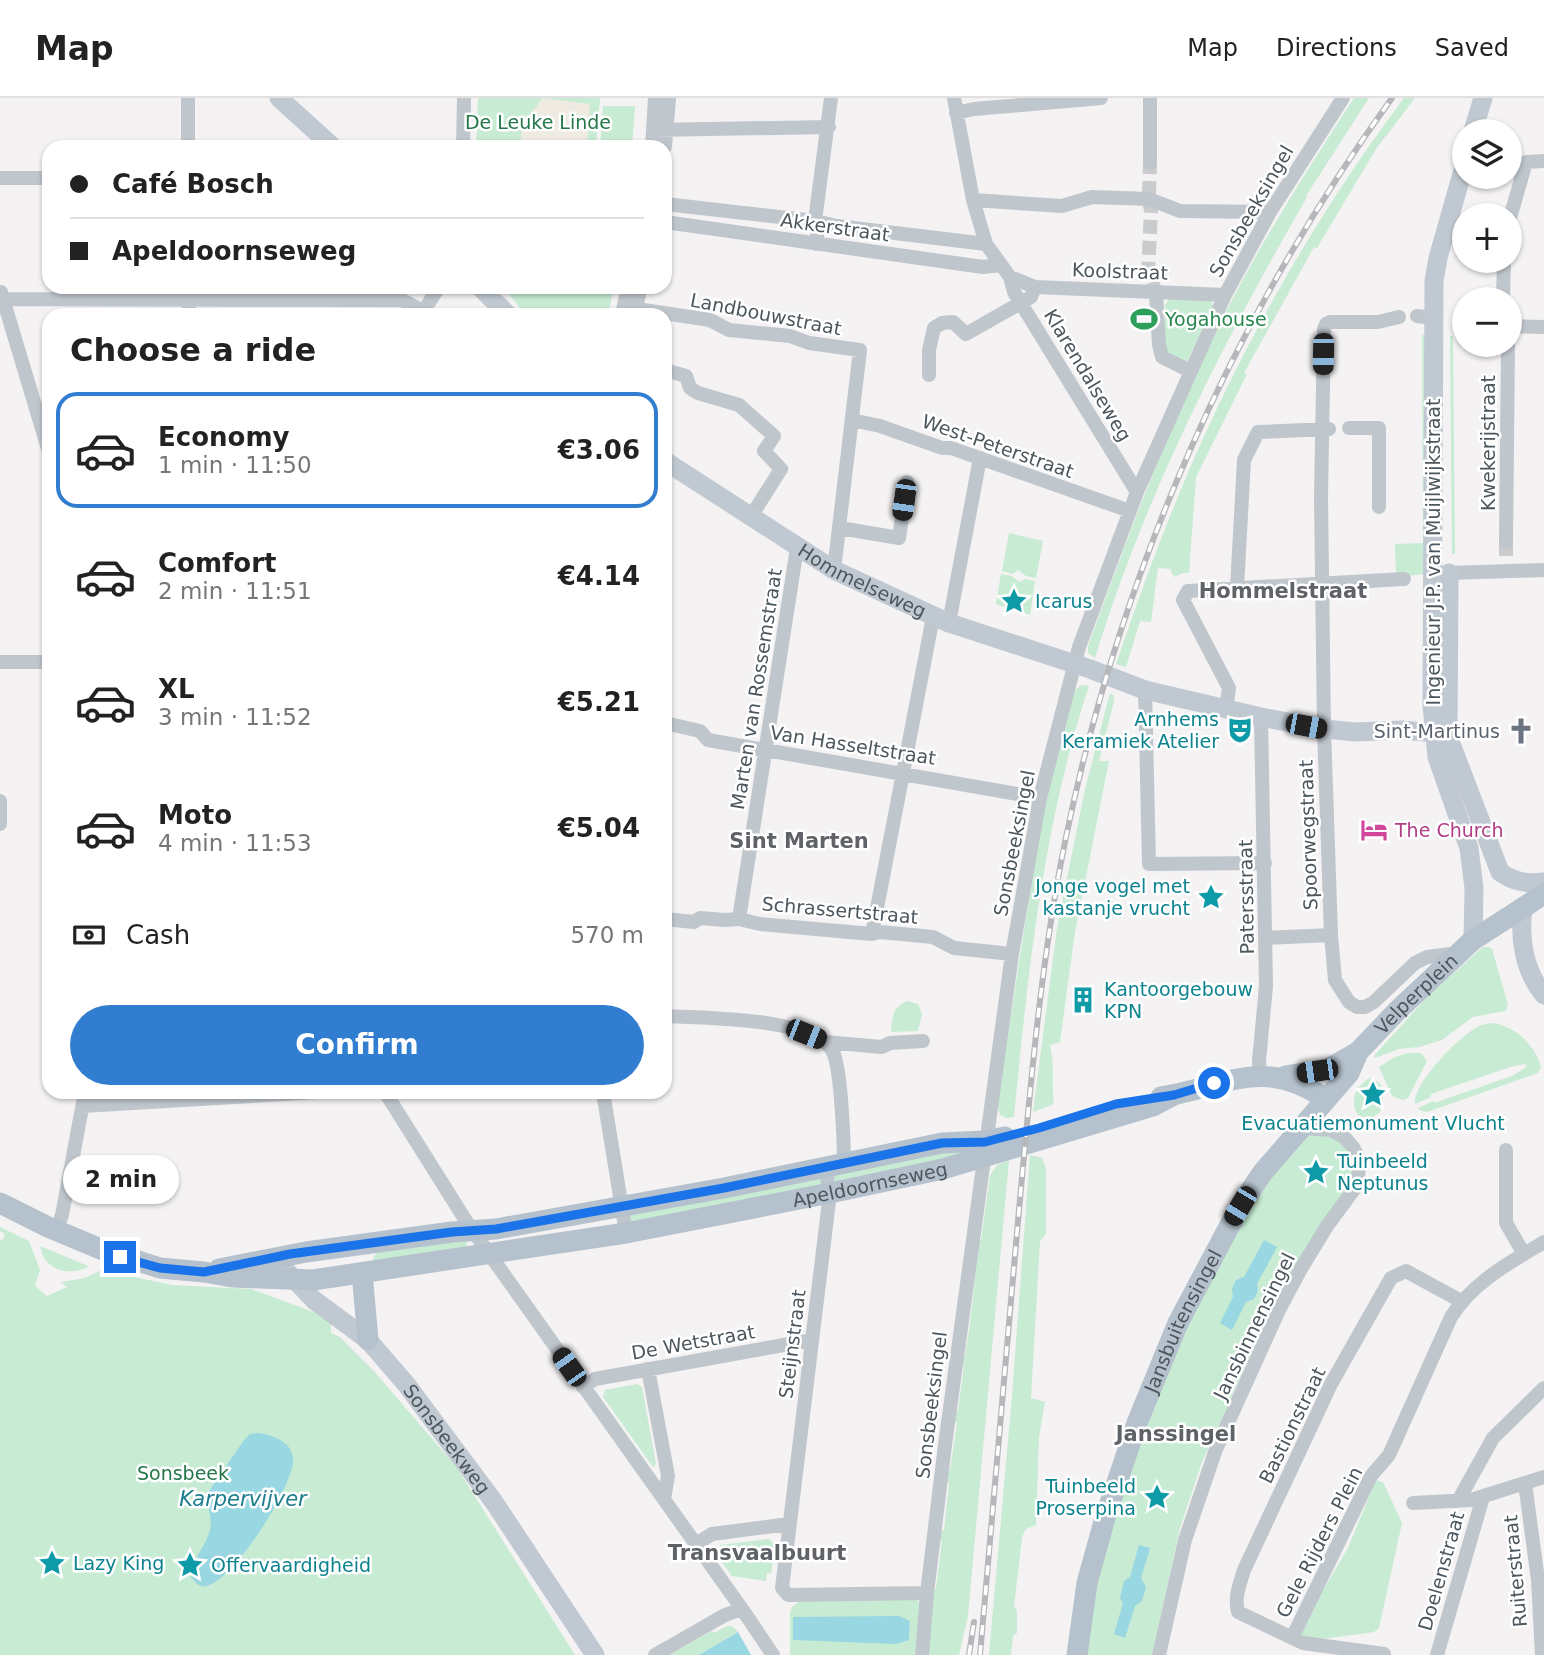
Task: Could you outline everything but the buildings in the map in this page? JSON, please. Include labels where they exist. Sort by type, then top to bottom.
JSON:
[{"type":"main road","points":[[279,98],[325,140]]},
{"type":"main road","points":[[1477,119],[1483,98]]},
{"type":"main road","name":"Ingenieur J.P. van Muijlwijkstraat","points":[[1458,189],[1438,258],[1426,317],[1441,734],[1500,872],[1517,881],[1544,882]]},
{"type":"main road","points":[[488,294],[501,308]]},
{"type":"main road","name":"Hommelseweg","points":[[672,466],[834,570],[941,620],[1076,665]]},
{"type":"main road","name":"Ingenieur J.P. van Muijlwijkstraat","points":[[1448,573],[1441,734],[1437,757],[1469,848],[1474,888],[1465,947]]},
{"type":"main road","points":[[1076,665],[1145,690],[1324,729],[1356,732],[1401,730],[1441,734]]},
{"type":"main road","name":"Velperplein","points":[[1326,1099],[1349,1073],[1358,1052],[1465,947],[1544,894]]},
{"type":"main road","points":[[1523,908],[1520,931],[1526,960],[1534,981],[1544,995]]},
{"type":"main road","name":"Apeldoornseweg","points":[[0,1203],[56,1231],[139,1263],[168,1269],[232,1277],[295,1280],[362,1273],[626,1233],[943,1169],[984,1149],[1039,1128],[1116,1104],[1174,1095],[1234,1078],[1328,1069],[1358,1052]]},
{"type":"main road","points":[[1265,1077],[1300,1083],[1326,1099]]},
{"type":"main road","name":"Jansbuitensingel","points":[[1077,1655],[1087,1583],[1105,1518],[1160,1364],[1215,1250],[1240,1206],[1263,1172],[1326,1099]]},
{"type":"main road","name":"Apeldoornseweg","points":[[204,1272],[274,1258],[452,1232],[473,1232],[621,1207],[942,1143],[984,1149]]},
{"type":"main road","name":"Sonsbeekweg","points":[[274,1258],[314,1300],[368,1340],[428,1413],[486,1492],[592,1652]]},
{"type":"main road","points":[[362,1273],[368,1340]]},
{"type":"street","points":[[188,98],[188,140]]},
{"type":"street","points":[[463,140],[464,98]]},
{"type":"street","points":[[655,98],[663,140]]},
{"type":"street","points":[[655,140],[669,98]]},
{"type":"street","points":[[816,244],[816,221],[831,98]]},
{"type":"street","name":"Klarendalseweg","points":[[954,98],[973,200],[986,244],[1010,277],[1014,292],[1137,492]]},
{"type":"street","points":[[956,113],[974,109],[1101,98]]},
{"type":"street","points":[[1150,98],[1150,163]]},
{"type":"street","name":"Sonsbeeksingel","points":[[922,1655],[945,1444],[1012,954],[1040,798],[1079,647],[1137,492],[1225,295],[1270,212],[1343,98]]},
{"type":"street","points":[[660,130],[829,127]]},
{"type":"street","points":[[1514,203],[1526,162],[1544,161]]},
{"type":"street","points":[[0,178],[42,178]]},
{"type":"street","points":[[973,200],[1062,206],[1092,197],[1149,197],[1180,211],[1270,212]]},
{"type":"street","name":"Akkerstraat","points":[[672,205],[986,244]]},
{"type":"street","name":"Akkerstraat","points":[[672,223],[982,267],[1000,265]]},
{"type":"street","name":"Klarendalseweg","points":[[1010,277],[1035,287]]},
{"type":"street","points":[[929,375],[929,350],[934,328],[942,323],[953,322],[966,334],[1031,297],[1035,287]]},
{"type":"street","name":"Koolstraat","points":[[1035,287],[1225,295]]},
{"type":"street","points":[[1156,292],[1162,357],[1190,371]]},
{"type":"street","points":[[42,412],[1,296],[126,294]]},
{"type":"street","points":[[219,294],[402,300],[414,308]]},
{"type":"street","name":"Landbouwstraat","points":[[672,316],[710,320],[729,330],[790,336],[809,343],[860,350],[852,420]]},
{"type":"street","name":"Spoorwegstraat","points":[[1399,317],[1378,322],[1325,324],[1324,729],[1335,980],[1349,1002],[1357,1007],[1365,1007],[1374,1002],[1415,963],[1465,947]]},
{"type":"street","points":[[1522,326],[1544,327]]},
{"type":"street","name":"Kwekerijstraat","points":[[1506,542],[1508,357]]},
{"type":"street","points":[[672,372],[686,376],[690,388],[698,393],[739,405],[774,436],[764,451],[781,469],[750,518]]},
{"type":"street","points":[[834,570],[852,420]]},
{"type":"street","name":"West-Peterstraat","points":[[852,420],[880,426],[980,458],[1130,511]]},
{"type":"street","points":[[1349,428],[1379,428],[1379,507]]},
{"type":"street","points":[[1237,588],[1244,460],[1258,432],[1326,429]]},
{"type":"street","points":[[872,934],[904,773],[980,458]]},
{"type":"street","points":[[841,528],[899,538],[907,482]]},
{"type":"street","name":"Marten van Rossemstraat","points":[[739,919],[797,548]]},
{"type":"street","points":[[1448,573],[1506,564],[1544,570]]},
{"type":"street","points":[[1226,709],[1229,688],[1183,600],[1188,591],[1398,580]]},
{"type":"street","points":[[0,662],[42,662]]},
{"type":"street","points":[[1145,690],[1149,864],[1265,863]]},
{"type":"street","name":"Patersstraat","points":[[1261,717],[1266,986],[1259,1061],[1265,1077]]},
{"type":"street","name":"Van Hasseltstraat","points":[[672,725],[700,731],[708,740],[1040,798]]},
{"type":"street","points":[[0,801],[0,824]]},
{"type":"street","name":"Schrassertstraat","points":[[672,920],[694,922],[700,918],[739,919],[760,924],[933,937],[954,948],[1012,954]]},
{"type":"street","points":[[1266,938],[1331,935]]},
{"type":"street","points":[[672,1016],[758,1021],[787,1026],[825,1042],[881,1047],[890,1043],[923,1041]]},
{"type":"street","points":[[825,1042],[833,1052],[837,1074],[835,1166]]},
{"type":"street","points":[[56,1231],[62,1215],[84,1099]]},
{"type":"street","points":[[389,1099],[473,1232],[773,1655]]},
{"type":"street","points":[[604,1099],[626,1233]]},
{"type":"street","name":"Jansbinnensingel","points":[[1159,1655],[1185,1540],[1216,1449],[1279,1310],[1302,1266],[1358,1184],[1359,1158],[1344,1137],[1331,1130],[1302,1128]]},
{"type":"street","points":[[1506,1150],[1506,1223],[1524,1254]]},
{"type":"street","name":"Steijnstraat","points":[[835,1166],[781,1583],[783,1592],[788,1595],[927,1593]]},
{"type":"street","name":"Gele Rijders Plein","points":[[1384,1654],[1315,1646],[1292,1638],[1371,1476],[1390,1455],[1451,1317],[1461,1301],[1482,1280],[1544,1242]]},
{"type":"street","name":"Bastionstraat","points":[[1292,1638],[1238,1612],[1237,1591],[1244,1570],[1331,1384],[1391,1278],[1406,1271],[1461,1301]]},
{"type":"street","name":"De Wetstraat","points":[[583,1387],[595,1379],[812,1340]]},
{"type":"street","points":[[648,1369],[668,1476],[664,1499]]},
{"type":"street","points":[[1458,1501],[1493,1438],[1544,1388]]},
{"type":"street","points":[[1413,1503],[1483,1497],[1544,1477]]},
{"type":"street","name":"Ruiterstraat","points":[[1525,1483],[1541,1580],[1542,1655]]},
{"type":"street","name":"Doelenstraat","points":[[1437,1655],[1483,1497]]},
{"type":"street","points":[[696,1544],[712,1534],[789,1524]]},
{"type":"street","points":[[655,1655],[725,1615],[742,1609]]},
{"type":"green space","name":"De Leuke Linde","points":[[478,98],[600,98],[597,140],[476,140]]},
{"type":"green space","points":[[1354,98],[1369,98],[1306,196],[1216,364],[1137,538],[1095,658],[1088,653],[1088,646],[1145,494],[1192,383],[1259,250]]},
{"type":"green space","points":[[1404,98],[1415,98],[1376,149],[1317,248],[1314,247],[1244,373],[1247,374],[1196,477],[1189,573],[1174,577],[1170,569],[1158,568],[1151,622],[1140,621],[1126,667],[1116,664],[1167,524],[1242,357],[1334,198]]},
{"type":"green space","points":[[603,106],[635,106],[633,140],[601,140]]},
{"type":"green space","points":[[509,294],[612,294],[610,308],[520,308]]},
{"type":"green space","points":[[1170,298],[1210,300],[1213,305],[1187,362],[1174,360],[1165,349],[1165,305]]},
{"type":"green space","points":[[1422,335],[1429,335],[1425,574],[1396,577],[1395,544],[1423,543]]},
{"type":"green space","points":[[1450,336],[1453,357],[1455,554],[1452,554]]},
{"type":"green space","points":[[1009,533],[1043,541],[1036,578],[1026,576],[1018,570],[1013,574],[1002,571]]},
{"type":"green space","points":[[1001,574],[1012,576],[1019,582],[1025,579],[1035,581],[1030,615],[996,604]]},
{"type":"green space","points":[[1081,685],[1089,686],[1073,738],[1049,845],[1025,1008],[1014,1117],[1006,1118],[1000,1115],[997,1105],[1037,846],[1054,765],[1074,691]]},
{"type":"green space","points":[[1110,693],[1114,696],[1114,701],[1099,761],[1109,761],[1075,932],[1060,1042],[1050,1045],[1054,1104],[1033,1112],[1057,928],[1085,789]]},
{"type":"green space","points":[[1483,947],[1492,949],[1508,1005],[1506,1011],[1473,1017],[1442,1040],[1419,1047],[1399,1049],[1375,1058],[1427,997]]},
{"type":"green space","points":[[907,1001],[918,1004],[922,1014],[918,1031],[891,1032],[894,1013]]},
{"type":"green space","points":[[1493,1023],[1516,1032],[1529,1044],[1541,1067],[1538,1073],[1427,1112],[1419,1110],[1418,1108],[1433,1101],[1434,1103],[1512,1076],[1527,1067],[1525,1064],[1510,1067],[1431,1094],[1431,1097],[1415,1104],[1421,1085],[1449,1050],[1477,1027]]},
{"type":"green space","points":[[1407,1053],[1421,1053],[1427,1061],[1408,1098],[1403,1100],[1392,1096],[1379,1067]]},
{"type":"green space","points":[[1372,1077],[1381,1085],[1383,1099],[1380,1112],[1370,1120],[1358,1115],[1354,1098],[1358,1088]]},
{"type":"green space","points":[[1309,1134],[1339,1138],[1354,1154],[1354,1177],[1300,1259],[1272,1308],[1202,1462],[1180,1528],[1152,1655],[1085,1655],[1087,1627],[1107,1541],[1168,1363],[1252,1200]]},
{"type":"green space","points":[[959,1144],[969,1156],[834,1182],[833,1174]]},
{"type":"green space","points":[[1030,1155],[1042,1158],[1046,1168],[1046,1234],[1040,1241],[1031,1398],[1045,1402],[1039,1437],[1036,1525],[1026,1529],[1022,1537],[1014,1607],[1017,1610],[1017,1633],[1013,1636],[1011,1655],[989,1655],[1012,1395]]},
{"type":"green space","points":[[1009,1160],[968,1616],[959,1655],[926,1655],[930,1594],[936,1588],[942,1541],[938,1540],[939,1530],[944,1530],[949,1483],[945,1482],[947,1471],[950,1470],[957,1423],[953,1422],[954,1411],[958,1411],[964,1366],[960,1365],[965,1355],[970,1324],[979,1241],[990,1176],[997,1165]]},
{"type":"green space","points":[[820,1177],[822,1185],[632,1224],[630,1215]]},
{"type":"green space","name":"Sonsbeek","points":[[0,1227],[29,1241],[40,1270],[35,1286],[47,1296],[67,1287],[61,1282],[85,1278],[105,1268],[172,1285],[251,1289],[316,1313],[331,1322],[331,1333],[340,1337],[374,1371],[457,1468],[575,1655],[0,1655],[0,1239],[2,1241],[5,1234],[0,1231]]},
{"type":"green space","points":[[467,1240],[466,1247],[372,1261],[377,1252]]},
{"type":"green space","points":[[40,1246],[88,1267],[73,1271],[58,1269],[46,1261]]},
{"type":"green space","points":[[637,1384],[642,1387],[656,1464],[653,1467],[603,1397],[605,1390]]},
{"type":"green space","points":[[1376,1480],[1383,1482],[1402,1523],[1379,1628],[1374,1632],[1315,1640],[1302,1636],[1300,1629],[1348,1548]]},
{"type":"green space","points":[[769,1539],[775,1545],[771,1573],[767,1573],[766,1581],[732,1576],[718,1557],[720,1545]]},
{"type":"green space","points":[[802,1599],[917,1599],[920,1605],[915,1655],[790,1655],[792,1607]],"holes":[[[793,1617],[910,1622],[909,1640],[793,1640]]]},
{"type":"green space","points":[[732,1626],[738,1632],[699,1655],[669,1655],[712,1631],[714,1633]]},
{"type":"sand","points":[[543,98],[590,104],[587,140],[521,140],[522,124]]},
{"type":"water","points":[[1264,1240],[1277,1247],[1257,1284],[1258,1291],[1254,1299],[1246,1302],[1232,1330],[1220,1323],[1233,1297],[1232,1289],[1236,1280],[1244,1277]]},
{"type":"water","name":"Karpervijver","points":[[259,1433],[277,1438],[287,1445],[293,1455],[290,1475],[272,1512],[246,1551],[218,1580],[201,1586],[191,1577],[210,1530],[209,1491],[244,1440],[250,1434]]},
{"type":"water","points":[[1139,1545],[1150,1548],[1141,1578],[1146,1587],[1142,1601],[1135,1606],[1125,1638],[1114,1634],[1123,1603],[1120,1598],[1124,1581],[1130,1577]]},
{"type":"water","points":[[899,1616],[910,1621],[909,1640],[896,1644],[793,1640],[793,1617]]},
{"type":"water","points":[[738,1632],[751,1655],[699,1655]]},
{"type":"tunnel","points":[[1149,195],[1150,163]]},
{"type":"tunnel","points":[[1149,199],[1151,211],[1148,273],[1156,292]]},
{"type":"tunnel","points":[[1506,542],[1506,558]]},
{"type":"railway","points":[[980,1655],[1037,1028],[1057,885],[1089,738],[1118,640],[1151,544],[1190,450],[1233,358],[1282,269],[1335,182],[1392,98]]},
{"type":"railway","points":[[969,1655],[974,1622]]},
{"type":"place","name":"Yogahouse","points":[[1144,319]]},
{"type":"place","name":"Icarus","points":[[1014,601]]},
{"type":"place","name":"Arnhems Keramiek Atelier","points":[[1240,730]]},
{"type":"place","name":"Sint-Martinus","points":[[1521,731]]},
{"type":"place","name":"The Church","points":[[1374,830]]},
{"type":"place","name":"Jonge vogel met kastanje vrucht","points":[[1211,897]]},
{"type":"place","name":"Kantoorgebouw KPN","points":[[1083,1000]]},
{"type":"place","name":"Evacuatiemonument Vlucht","points":[[1373,1094]]},
{"type":"place","name":"Tuinbeeld Neptunus","points":[[1316,1172]]},
{"type":"place","name":"Tuinbeeld Proserpina","points":[[1157,1497]]},
{"type":"place","name":"Lazy King","points":[[52,1563]]},
{"type":"place","name":"Offervaardigheid","points":[[190,1565]]},
{"type":"district","name":"Hommelstraat","points":[[1283,591]]},
{"type":"district","name":"Sint Marten","points":[[799,841]]},
{"type":"district","name":"Janssingel","points":[[1176,1434]]},
{"type":"district","name":"Transvaalbuurt","points":[[757,1553]]},
{"type":"route","points":[[120,1257],[160,1268],[204,1272],[290,1254],[452,1232],[496,1229],[724,1188],[942,1143],[985,1142],[1116,1104],[1174,1095],[1214,1083]]}]
